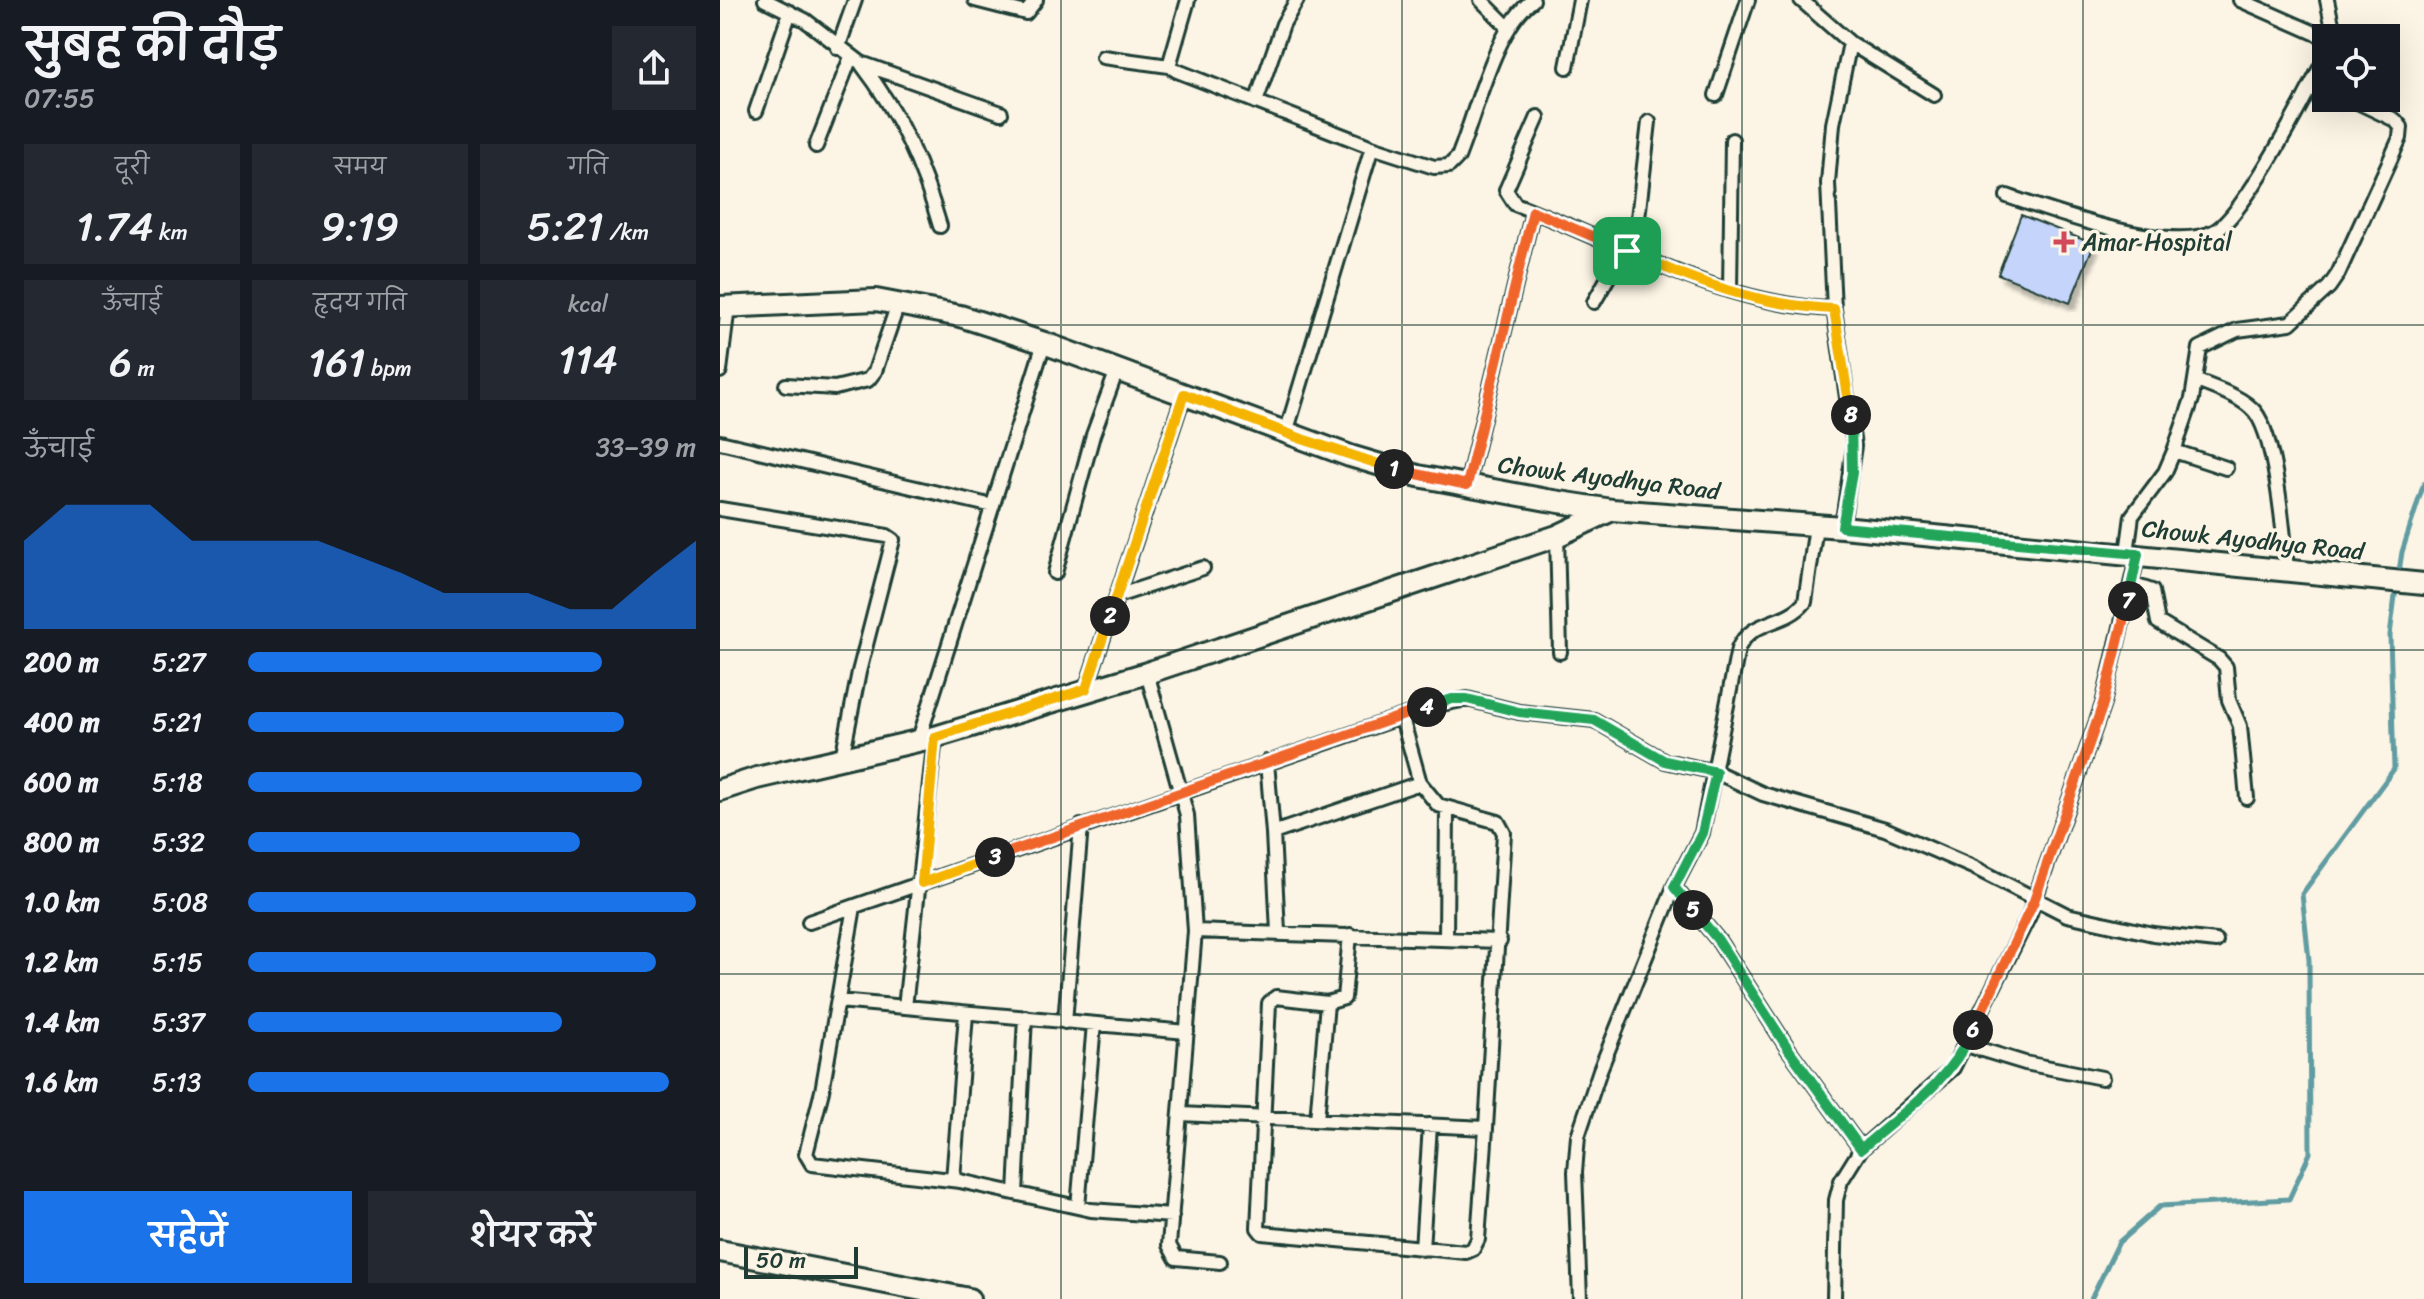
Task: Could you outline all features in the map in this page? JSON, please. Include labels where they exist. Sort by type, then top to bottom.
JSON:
[{"type":"main road","name":"Chowk Ayodhya Road","points":[[724,307],[836,300],[898,304],[960,316],[1044,343],[1350,456],[1467,485],[1612,510],[1842,527],[2424,584]]},
{"type":"main road","points":[[720,790],[757,778],[927,740],[1086,689],[1147,673],[1557,536],[1612,510]]},
{"type":"main road","points":[[720,1251],[945,1297],[969,1299]]},
{"type":"street","points":[[765,0],[790,12],[856,60],[1001,113]]},
{"type":"street","points":[[838,48],[855,0]]},
{"type":"street","points":[[975,0],[1020,13],[1026,13],[1036,0]]},
{"type":"street","points":[[1169,66],[1188,0]]},
{"type":"street","points":[[1256,102],[1283,24],[1297,0]]},
{"type":"street","points":[[1481,0],[1509,28]]},
{"type":"street","points":[[1103,57],[1169,66],[1372,147],[1434,167],[1449,166],[1458,157],[1509,28],[1516,15],[1533,0]]},
{"type":"street","points":[[1567,67],[1580,0]]},
{"type":"street","points":[[1716,95],[1748,0]]},
{"type":"street","points":[[1801,0],[1850,43],[1934,95]]},
{"type":"street","points":[[2240,0],[2312,32]]},
{"type":"street","points":[[2327,0],[2332,24]]},
{"type":"street","points":[[756,111],[790,12]]},
{"type":"street","points":[[1842,527],[1854,446],[1834,309],[1828,183],[1833,124],[1850,43]]},
{"type":"street","points":[[816,146],[856,60]]},
{"type":"street","points":[[856,60],[891,106],[919,161],[940,226]]},
{"type":"street","points":[[2007,196],[2112,228],[2168,237],[2208,235],[2219,230],[2240,205],[2312,96]]},
{"type":"street","points":[[1834,1299],[1836,1200],[1852,1159],[1940,1082],[1966,1045],[2034,901],[2103,704],[2131,584],[2132,516],[2165,472],[2174,451],[2195,380],[2200,348],[2237,330],[2290,323],[2329,287],[2338,274],[2400,138],[2401,127],[2395,120],[2378,112]]},
{"type":"street","points":[[1538,117],[1506,190],[1515,204],[1730,291],[1772,303],[1834,309]]},
{"type":"street","points":[[1594,302],[1627,251],[1641,209],[1649,122]]},
{"type":"street","points":[[1730,291],[1732,140]]},
{"type":"street","points":[[1286,433],[1372,147]]},
{"type":"street","points":[[1467,485],[1533,211]]},
{"type":"street","points":[[786,385],[835,388],[868,380],[875,371],[898,304]]},
{"type":"street","points":[[720,371],[724,307]]},
{"type":"street","points":[[905,1007],[922,883],[927,740],[993,506],[1044,343]]},
{"type":"street","points":[[1055,573],[1093,435],[1117,370]]},
{"type":"street","points":[[2195,380],[2245,404],[2262,425],[2279,500],[2287,570]]},
{"type":"street","points":[[1086,689],[1184,394]]},
{"type":"street","points":[[720,442],[993,506]]},
{"type":"street","points":[[2174,451],[2226,468]]},
{"type":"street","points":[[720,509],[887,536],[893,540],[859,672],[842,758]]},
{"type":"street","points":[[1580,1299],[1575,1172],[1578,1136],[1600,1070],[1674,887],[1702,833],[1743,638],[1752,629],[1798,611],[1805,602],[1816,526]]},
{"type":"street","points":[[1557,536],[1560,652]]},
{"type":"street","points":[[1117,596],[1203,568]]},
{"type":"street","points":[[2131,584],[2152,591],[2155,616],[2162,626],[2219,659],[2226,667],[2229,700],[2238,717],[2244,749],[2247,798]]},
{"type":"street","points":[[1147,673],[1187,815],[1195,931],[1169,1245],[1176,1258],[1220,1262]]},
{"type":"street","points":[[809,922],[1178,791],[1452,699],[1541,715],[1574,716],[1613,728],[1665,761],[1716,772],[1763,794],[1885,829],[1975,868],[2034,901],[2067,915],[2153,934],[2216,941]]},
{"type":"street","points":[[1350,935],[1344,998],[1327,1003],[1272,999],[1262,1117],[1258,1228],[1262,1233],[1459,1253],[1473,1249],[1478,1239],[1500,941],[1502,826],[1498,822],[1438,805],[1420,783],[1402,718]]},
{"type":"street","points":[[1267,762],[1278,932]]},
{"type":"street","points":[[720,779],[757,778]]},
{"type":"street","points":[[1273,833],[1420,783]]},
{"type":"street","points":[[1446,939],[1447,808]]},
{"type":"street","points":[[1065,1022],[1081,826]]},
{"type":"street","points":[[1674,887],[1718,940],[1789,1050],[1861,1149]]},
{"type":"street","points":[[854,907],[806,1154],[812,1164],[953,1180],[1078,1207],[1172,1216]]},
{"type":"street","points":[[1195,931],[1500,941]]},
{"type":"street","points":[[838,1001],[1187,1032]]},
{"type":"street","points":[[1317,1120],[1327,1003]]},
{"type":"street","points":[[953,1180],[966,1014]]},
{"type":"street","points":[[1016,1193],[1025,1017]]},
{"type":"street","points":[[1078,1207],[1094,1024]]},
{"type":"street","points":[[1966,1045],[2025,1063],[2102,1078]]},
{"type":"street","points":[[1181,1114],[1486,1128]]},
{"type":"street","points":[[1422,1249],[1430,1125]]},
{"type":"building","points":[[2021,215],[2094,244],[2070,303],[1998,274]]},
{"type":"waterway","points":[[2398,578],[2402,552],[2424,483]]},
{"type":"waterway","points":[[2091,1299],[2119,1242],[2160,1206],[2289,1199],[2310,1153],[2309,960],[2302,894],[2394,769],[2390,635],[2396,588]]},
{"type":"place","name":"Amar Hospital","points":[[2064,242]]},
{"type":"route","points":[[1533,211],[1627,251],[1668,270],[1741,295],[1805,308],[1834,309],[1854,446],[1842,527],[2138,554],[2103,704],[2029,916],[1966,1045],[1953,1068],[1940,1082],[1861,1149],[1789,1050],[1718,940],[1674,887],[1702,833],[1716,772],[1665,761],[1613,728],[1574,716],[1519,712],[1467,699],[1452,699],[1178,791],[922,883],[935,737],[1086,689],[1184,394],[1350,456],[1418,476],[1467,485],[1533,211]]}]
